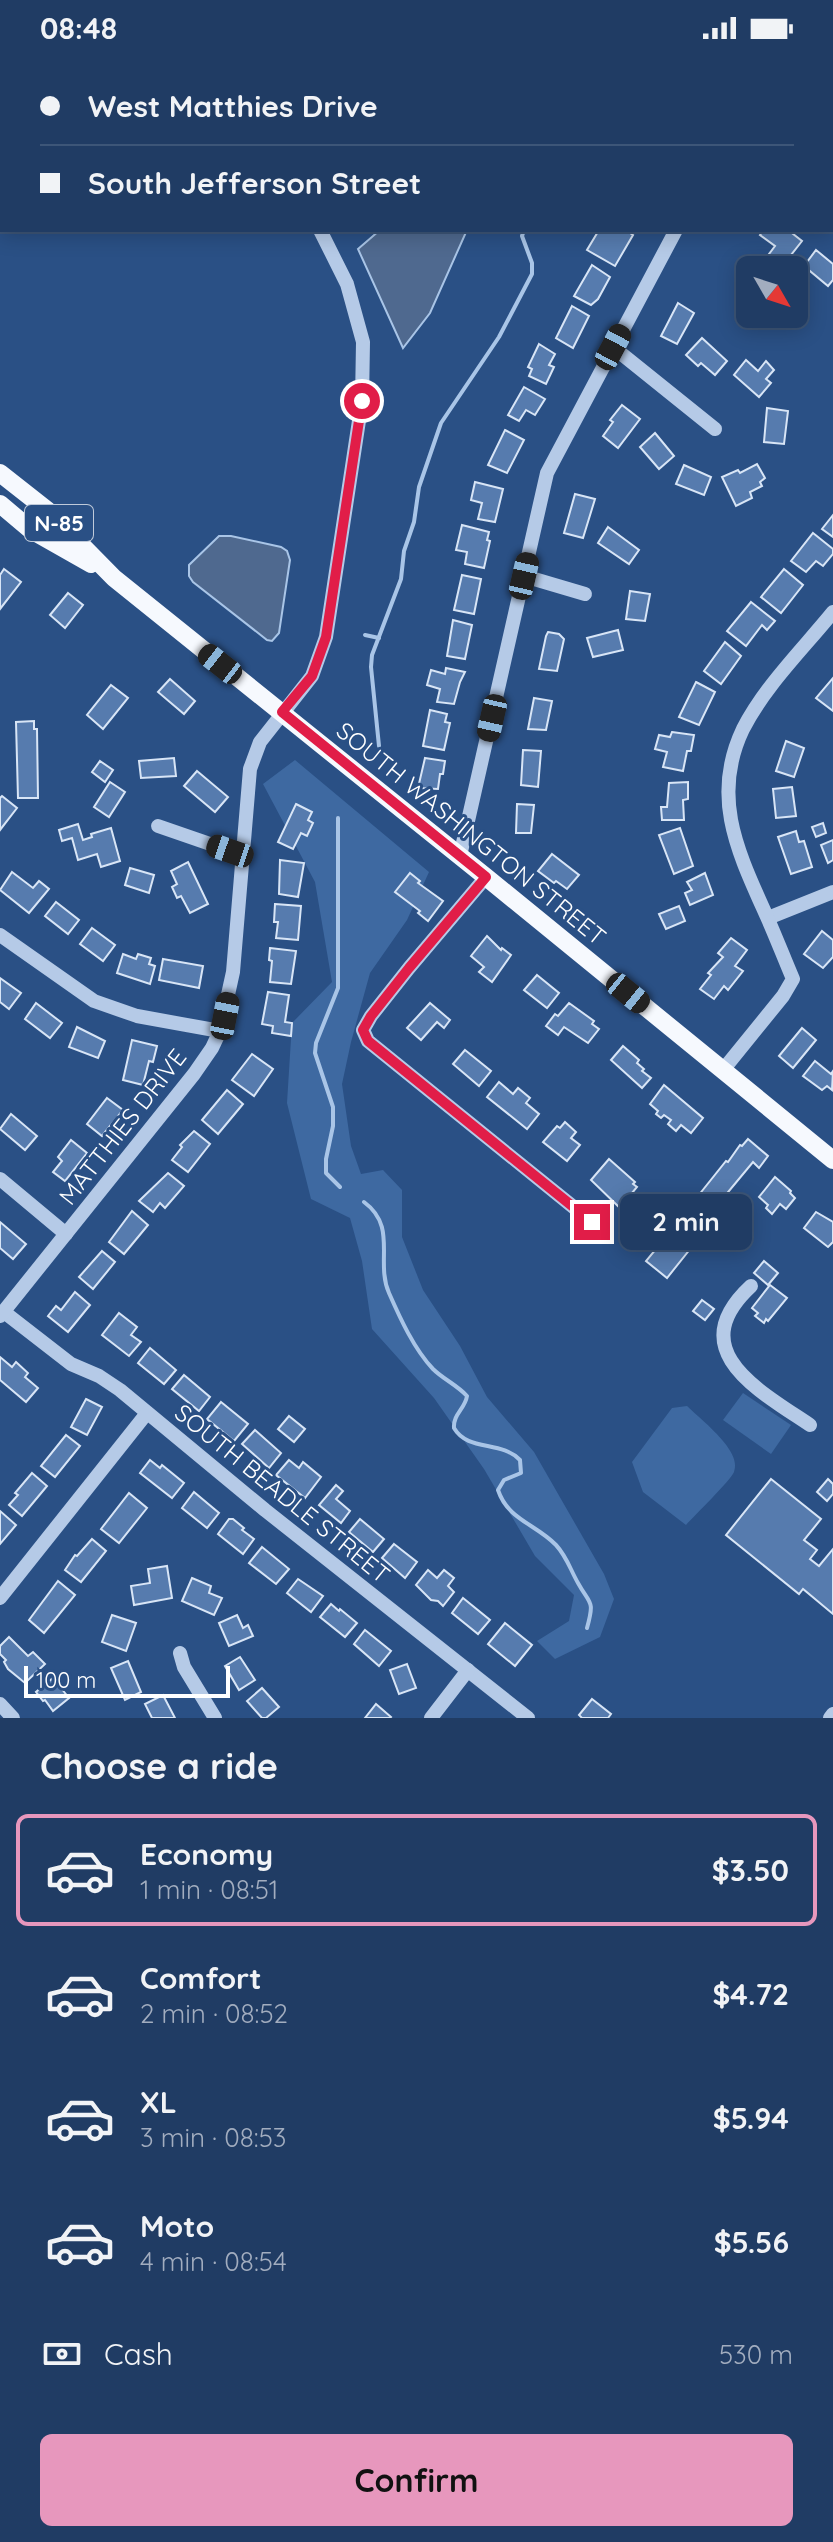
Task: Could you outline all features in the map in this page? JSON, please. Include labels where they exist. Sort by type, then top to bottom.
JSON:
[{"type":"main road","name":"SOUTH WASHINGTON STREET","points":[[0,473],[47,510],[114,578],[833,1160]]},
{"type":"main road","name":"SOUTH WASHINGTON STREET","points":[[0,504],[31,530],[114,578]]},
{"type":"street","name":"MATTHIES DRIVE","points":[[2,1314],[194,1074],[220,1031],[233,972],[250,769],[260,742],[312,676],[326,637],[362,401],[363,342],[347,284],[322,232]]},
{"type":"street","points":[[460,856],[547,473],[675,232]]},
{"type":"street","points":[[613,347],[715,429]]},
{"type":"street","points":[[524,576],[585,594]]},
{"type":"street","points":[[723,1070],[783,996],[793,979],[735,844],[729,817],[728,789],[733,759],[743,730],[765,695],[833,612]]},
{"type":"street","points":[[158,826],[242,855]]},
{"type":"street","points":[[486,877],[371,1016],[363,1030],[368,1041],[592,1222]]},
{"type":"street","points":[[768,918],[833,892]]},
{"type":"street","points":[[0,935],[94,1001],[137,1016],[220,1031]]},
{"type":"street","points":[[0,1179],[66,1234]]},
{"type":"street","points":[[751,1286],[727,1316],[722,1332],[724,1347],[731,1363],[753,1387],[810,1425]]},
{"type":"street","name":"SOUTH BEADLE STREET","points":[[2,1314],[71,1364],[99,1376],[120,1390],[528,1718]]},
{"type":"street","points":[[0,1598],[147,1413]]},
{"type":"street","points":[[180,1653],[184,1667],[215,1718]]},
{"type":"street","points":[[431,1718],[468,1670]]},
{"type":"street","points":[[0,1704],[13,1718]]},
{"type":"shaded area","points":[[378,232],[466,232],[430,313],[403,348],[358,249]]},
{"type":"shaded area","points":[[219,536],[281,547],[287,551],[290,560],[279,633],[272,641],[189,576],[189,565]]},
{"type":"shaded area","points":[[295,760],[429,872],[407,920],[370,973],[342,1084],[351,1146],[361,1174],[383,1170],[402,1190],[402,1237],[423,1290],[460,1346],[487,1397],[534,1452],[604,1574],[614,1599],[600,1637],[555,1659],[537,1641],[569,1621],[574,1595],[535,1556],[484,1469],[434,1398],[372,1329],[362,1261],[350,1218],[311,1199],[287,1103],[292,1023],[332,982],[315,882],[263,784]]},
{"type":"shaded area","points":[[743,1393],[791,1425],[771,1454],[723,1420]]},
{"type":"shaded area","points":[[687,1406],[719,1436],[735,1464],[731,1476],[686,1525],[643,1492],[632,1462],[672,1408]]},
{"type":"building","points":[[598,232],[628,232],[633,235],[615,266],[587,250]]},
{"type":"building","points":[[762,232],[791,232],[802,241],[790,256],[768,256],[775,246],[760,235]]},
{"type":"building","points":[[816,250],[833,264],[833,280],[828,286],[808,269],[808,261]]},
{"type":"building","points":[[592,265],[610,277],[598,299],[591,305],[574,296]]},
{"type":"building","points":[[678,303],[694,313],[677,344],[661,336]]},
{"type":"building","points":[[572,306],[589,316],[573,348],[556,338]]},
{"type":"building","points":[[702,338],[727,361],[715,375],[686,355]]},
{"type":"building","points":[[539,344],[555,354],[549,365],[554,367],[546,384],[529,376],[532,369],[528,367]]},
{"type":"building","points":[[746,360],[758,371],[766,361],[774,370],[766,379],[771,383],[759,397],[734,375]]},
{"type":"building","points":[[524,387],[545,399],[535,415],[526,410],[519,421],[508,415]]},
{"type":"building","points":[[622,405],[640,419],[618,448],[603,436]]},
{"type":"building","points":[[767,408],[788,411],[784,444],[764,442]]},
{"type":"building","points":[[505,430],[524,440],[507,473],[488,465]]},
{"type":"building","points":[[655,433],[674,456],[659,469],[640,447]]},
{"type":"building","points":[[757,464],[765,478],[760,482],[762,486],[750,492],[752,498],[736,506],[722,477],[738,470],[740,473]]},
{"type":"building","points":[[684,465],[711,477],[704,495],[676,484]]},
{"type":"building","points":[[475,482],[503,489],[495,522],[478,519],[482,503],[471,500]]},
{"type":"building","points":[[575,494],[595,499],[583,538],[564,533]]},
{"type":"building","points":[[833,515],[833,537],[822,529]]},
{"type":"building","points":[[462,525],[489,532],[484,568],[465,564],[467,552],[456,550]]},
{"type":"building","points":[[608,527],[639,550],[629,564],[598,543]]},
{"type":"building","points":[[813,533],[833,549],[833,554],[823,566],[816,561],[806,572],[791,561]]},
{"type":"building","points":[[4,569],[21,582],[0,609],[0,575]]},
{"type":"building","points":[[784,569],[803,585],[781,613],[761,597]]},
{"type":"building","points":[[462,575],[481,579],[474,614],[454,610]]},
{"type":"building","points":[[630,591],[650,594],[645,621],[626,619]]},
{"type":"building","points":[[68,593],[83,605],[65,628],[50,615]]},
{"type":"building","points":[[751,602],[775,621],[767,630],[762,625],[746,646],[727,631]]},
{"type":"building","points":[[453,620],[472,625],[465,659],[447,656]]},
{"type":"building","points":[[618,630],[623,650],[593,657],[587,638]]},
{"type":"building","points":[[548,632],[559,634],[564,639],[557,671],[539,669]]},
{"type":"building","points":[[725,642],[741,656],[721,684],[704,671]]},
{"type":"building","points":[[446,668],[465,672],[454,704],[437,702],[440,689],[427,685],[431,670],[445,674]]},
{"type":"building","points":[[833,678],[833,711],[816,698]]},
{"type":"building","points":[[170,679],[195,701],[184,714],[158,692]]},
{"type":"building","points":[[696,682],[715,692],[699,725],[679,717]]},
{"type":"building","points":[[111,685],[128,698],[103,729],[87,715]]},
{"type":"building","points":[[534,698],[552,701],[546,730],[528,729]]},
{"type":"building","points":[[430,710],[447,714],[445,722],[450,723],[444,750],[423,746]]},
{"type":"building","points":[[34,721],[34,729],[37,729],[38,798],[18,798],[16,722]]},
{"type":"building","points":[[672,732],[694,735],[683,771],[663,767],[667,752],[655,749],[659,735],[670,737]]},
{"type":"building","points":[[786,741],[804,748],[794,777],[776,771]]},
{"type":"building","points":[[523,750],[541,751],[538,787],[521,785]]},
{"type":"building","points":[[174,758],[176,776],[141,778],[139,761]]},
{"type":"building","points":[[425,758],[445,761],[438,789],[418,788]]},
{"type":"building","points":[[100,761],[113,770],[105,782],[92,772]]},
{"type":"building","points":[[197,771],[228,797],[215,812],[184,786]]},
{"type":"building","points":[[110,782],[125,792],[109,817],[94,807]]},
{"type":"building","points":[[688,782],[688,799],[683,800],[684,820],[662,820],[661,807],[667,807],[669,783]]},
{"type":"building","points":[[792,787],[796,816],[776,818],[773,789]]},
{"type":"building","points":[[2,796],[17,808],[0,830],[0,798]]},
{"type":"building","points":[[296,804],[312,812],[308,820],[313,823],[307,836],[301,833],[293,849],[278,842]]},
{"type":"building","points":[[517,804],[534,805],[531,833],[516,833]]},
{"type":"building","points":[[823,823],[826,833],[816,837],[812,827]]},
{"type":"building","points":[[78,824],[83,840],[111,828],[120,861],[101,867],[97,854],[78,860],[72,838],[62,841],[59,830]]},
{"type":"building","points":[[680,828],[693,866],[674,874],[659,835]]},
{"type":"building","points":[[796,831],[799,842],[804,841],[812,867],[791,874],[778,837]]},
{"type":"building","points":[[833,840],[833,860],[828,863],[821,845]]},
{"type":"building","points":[[552,854],[579,875],[567,889],[538,871]]},
{"type":"building","points":[[280,860],[304,863],[298,897],[279,894]]},
{"type":"building","points":[[188,862],[208,904],[190,913],[172,887],[177,884],[171,871]]},
{"type":"building","points":[[130,868],[154,875],[149,893],[125,885]]},
{"type":"building","points":[[12,872],[33,888],[39,881],[49,889],[29,913],[0,890]]},
{"type":"building","points":[[410,873],[420,881],[418,883],[443,901],[428,921],[395,892]]},
{"type":"building","points":[[705,873],[713,895],[690,905],[685,893],[692,890],[687,882]]},
{"type":"building","points":[[56,902],[79,920],[68,934],[45,916]]},
{"type":"building","points":[[275,904],[301,906],[298,940],[276,938],[278,922],[274,922]]},
{"type":"building","points":[[679,906],[685,921],[666,929],[659,914]]},
{"type":"building","points":[[92,928],[115,945],[103,961],[80,944]]},
{"type":"building","points":[[822,931],[833,940],[833,957],[823,968],[804,954]]},
{"type":"building","points":[[487,936],[511,955],[492,982],[479,972],[484,967],[471,956]]},
{"type":"building","points":[[731,938],[747,950],[735,966],[743,971],[728,990],[724,986],[714,999],[700,989],[711,975],[708,973],[723,957],[718,953]]},
{"type":"building","points":[[270,948],[296,951],[291,984],[270,982]]},
{"type":"building","points":[[123,954],[136,959],[138,954],[151,958],[149,964],[155,966],[150,984],[117,973]]},
{"type":"building","points":[[163,959],[203,966],[199,988],[159,980]]},
{"type":"building","points":[[537,975],[559,993],[547,1008],[524,990]]},
{"type":"building","points":[[0,978],[21,993],[9,1009],[0,1002]]},
{"type":"building","points":[[268,992],[289,995],[285,1022],[292,1023],[291,1036],[272,1033],[273,1026],[262,1024]]},
{"type":"building","points":[[36,1003],[62,1023],[50,1038],[25,1019]]},
{"type":"building","points":[[430,1003],[450,1020],[444,1028],[437,1022],[421,1040],[407,1028]]},
{"type":"building","points":[[569,1003],[594,1021],[592,1024],[599,1029],[588,1043],[564,1027],[558,1035],[546,1026]]},
{"type":"building","points":[[77,1027],[105,1041],[98,1058],[69,1047]]},
{"type":"building","points":[[802,1028],[816,1040],[793,1068],[779,1056]]},
{"type":"building","points":[[132,1040],[157,1046],[153,1062],[149,1061],[143,1085],[123,1080]]},
{"type":"building","points":[[623,1046],[639,1060],[637,1063],[644,1069],[642,1071],[651,1078],[642,1088],[611,1060]]},
{"type":"building","points":[[465,1050],[491,1071],[479,1086],[453,1064]]},
{"type":"building","points":[[252,1054],[273,1069],[254,1096],[232,1080]]},
{"type":"building","points":[[815,1061],[831,1074],[833,1071],[832,1090],[827,1086],[822,1090],[803,1076]]},
{"type":"building","points":[[499,1082],[513,1094],[518,1088],[530,1098],[526,1103],[539,1114],[527,1129],[487,1097]]},
{"type":"building","points":[[664,1085],[703,1118],[691,1133],[681,1125],[676,1131],[668,1124],[671,1120],[664,1115],[661,1118],[650,1104]]},
{"type":"building","points":[[227,1090],[243,1104],[218,1134],[202,1120]]},
{"type":"building","points":[[107,1098],[123,1110],[102,1136],[87,1124]]},
{"type":"building","points":[[11,1114],[37,1136],[25,1150],[0,1129]]},
{"type":"building","points":[[565,1122],[576,1132],[571,1138],[580,1145],[567,1161],[543,1142],[557,1126],[560,1128]]},
{"type":"building","points":[[194,1131],[210,1144],[188,1172],[172,1160],[182,1147],[180,1145]]},
{"type":"building","points":[[748,1139],[768,1156],[759,1168],[753,1162],[714,1209],[698,1196]]},
{"type":"building","points":[[71,1140],[87,1153],[65,1181],[53,1172],[62,1161],[58,1157]]},
{"type":"building","points":[[609,1159],[637,1187],[632,1193],[635,1196],[622,1210],[591,1180]]},
{"type":"building","points":[[168,1173],[184,1186],[165,1208],[160,1203],[153,1212],[139,1201]]},
{"type":"building","points":[[775,1177],[795,1198],[786,1209],[780,1204],[772,1214],[759,1197]]},
{"type":"building","points":[[132,1211],[148,1225],[124,1254],[109,1242]]},
{"type":"building","points":[[816,1212],[833,1222],[833,1242],[828,1247],[804,1228]]},
{"type":"building","points":[[0,1222],[26,1244],[13,1259],[0,1248]]},
{"type":"building","points":[[675,1226],[695,1243],[667,1278],[646,1261]]},
{"type":"building","points":[[102,1251],[115,1262],[93,1289],[79,1277]]},
{"type":"building","points":[[764,1261],[778,1273],[768,1285],[754,1273]]},
{"type":"building","points":[[770,1285],[787,1298],[764,1323],[755,1316],[758,1313],[752,1308]]},
{"type":"building","points":[[75,1292],[90,1305],[68,1332],[48,1316],[56,1306],[61,1310]]},
{"type":"building","points":[[702,1300],[714,1309],[705,1320],[693,1311]]},
{"type":"building","points":[[119,1313],[137,1327],[131,1335],[141,1342],[129,1356],[102,1335]]},
{"type":"building","points":[[150,1348],[176,1370],[164,1384],[138,1363]]},
{"type":"building","points":[[0,1357],[12,1367],[16,1362],[28,1373],[25,1377],[38,1388],[26,1402],[0,1380]]},
{"type":"building","points":[[184,1375],[210,1397],[199,1411],[172,1389]]},
{"type":"building","points":[[86,1399],[102,1407],[87,1435],[71,1427]]},
{"type":"building","points":[[221,1402],[248,1424],[234,1441],[207,1419]]},
{"type":"building","points":[[289,1416],[305,1429],[294,1442],[278,1429]]},
{"type":"building","points":[[255,1430],[281,1453],[269,1468],[242,1444]]},
{"type":"building","points":[[66,1435],[80,1446],[55,1477],[41,1466]]},
{"type":"building","points":[[150,1460],[160,1468],[162,1465],[184,1483],[172,1498],[140,1473]]},
{"type":"building","points":[[289,1460],[299,1468],[303,1462],[321,1477],[305,1498],[276,1475]]},
{"type":"building","points":[[32,1473],[47,1486],[22,1516],[9,1505]]},
{"type":"building","points":[[771,1479],[821,1519],[804,1540],[817,1550],[810,1559],[819,1566],[833,1549],[833,1614],[803,1589],[799,1594],[726,1535]]},
{"type":"building","points":[[828,1479],[833,1484],[833,1494],[827,1501],[817,1492]]},
{"type":"building","points":[[336,1485],[343,1491],[336,1499],[350,1511],[341,1523],[319,1505]]},
{"type":"building","points":[[194,1492],[219,1513],[207,1528],[182,1508]]},
{"type":"building","points":[[129,1493],[147,1508],[119,1543],[101,1529]]},
{"type":"building","points":[[0,1511],[16,1525],[0,1544]]},
{"type":"building","points":[[229,1519],[233,1519],[254,1539],[243,1554],[218,1534]]},
{"type":"building","points":[[360,1519],[384,1539],[373,1552],[349,1532]]},
{"type":"building","points":[[92,1539],[106,1551],[81,1582],[65,1570]]},
{"type":"building","points":[[394,1544],[417,1562],[405,1578],[382,1558]]},
{"type":"building","points":[[262,1547],[289,1569],[276,1584],[249,1563]]},
{"type":"building","points":[[167,1566],[172,1598],[134,1605],[131,1586],[150,1583],[148,1569]]},
{"type":"building","points":[[428,1570],[437,1578],[444,1570],[454,1578],[448,1586],[454,1592],[443,1606],[431,1600],[416,1585]]},
{"type":"building","points":[[192,1578],[211,1586],[209,1593],[222,1598],[214,1615],[182,1601]]},
{"type":"building","points":[[298,1579],[323,1596],[311,1612],[287,1593]]},
{"type":"building","points":[[58,1581],[75,1595],[44,1633],[29,1620]]},
{"type":"building","points":[[463,1598],[490,1620],[478,1634],[452,1613]]},
{"type":"building","points":[[331,1604],[357,1623],[345,1637],[320,1617]]},
{"type":"building","points":[[112,1615],[136,1623],[126,1651],[102,1642]]},
{"type":"building","points":[[237,1615],[243,1628],[248,1625],[253,1636],[229,1646],[219,1623]]},
{"type":"building","points":[[505,1623],[532,1645],[515,1666],[488,1644]]},
{"type":"building","points":[[365,1630],[391,1651],[379,1666],[354,1644]]},
{"type":"building","points":[[9,1637],[28,1656],[33,1652],[45,1664],[25,1683],[8,1669],[6,1660],[0,1654],[0,1646]]},
{"type":"building","points":[[240,1657],[255,1680],[239,1690],[225,1666]]},
{"type":"building","points":[[128,1661],[141,1692],[125,1700],[111,1668]]},
{"type":"building","points":[[407,1664],[416,1688],[399,1694],[390,1670]]},
{"type":"building","points":[[53,1678],[69,1698],[53,1711],[36,1692]]},
{"type":"building","points":[[262,1688],[279,1707],[266,1718],[262,1718],[247,1701]]},
{"type":"building","points":[[163,1695],[175,1718],[152,1718],[145,1704]]},
{"type":"building","points":[[592,1699],[611,1714],[608,1718],[582,1718],[579,1715]]},
{"type":"building","points":[[376,1704],[391,1717],[365,1718]]},
{"type":"waterway","points":[[379,746],[372,655],[401,579],[404,551],[414,522],[419,487],[441,423],[499,337],[532,274],[523,232]]},
{"type":"waterway","points":[[365,635],[379,638]]},
{"type":"waterway","points":[[338,818],[338,988],[315,1053],[333,1107],[326,1173],[340,1187]]},
{"type":"waterway","points":[[364,1202],[380,1222],[385,1281],[408,1333],[433,1369],[467,1396],[455,1419],[454,1428],[468,1440],[504,1450],[520,1460],[521,1473],[504,1480],[498,1490],[515,1515],[548,1538],[563,1554],[590,1603],[587,1628]]},
{"type":"route","points":[[362,401],[326,637],[312,676],[282,712],[486,877],[409,968],[363,1030],[368,1041],[592,1222]]}]
